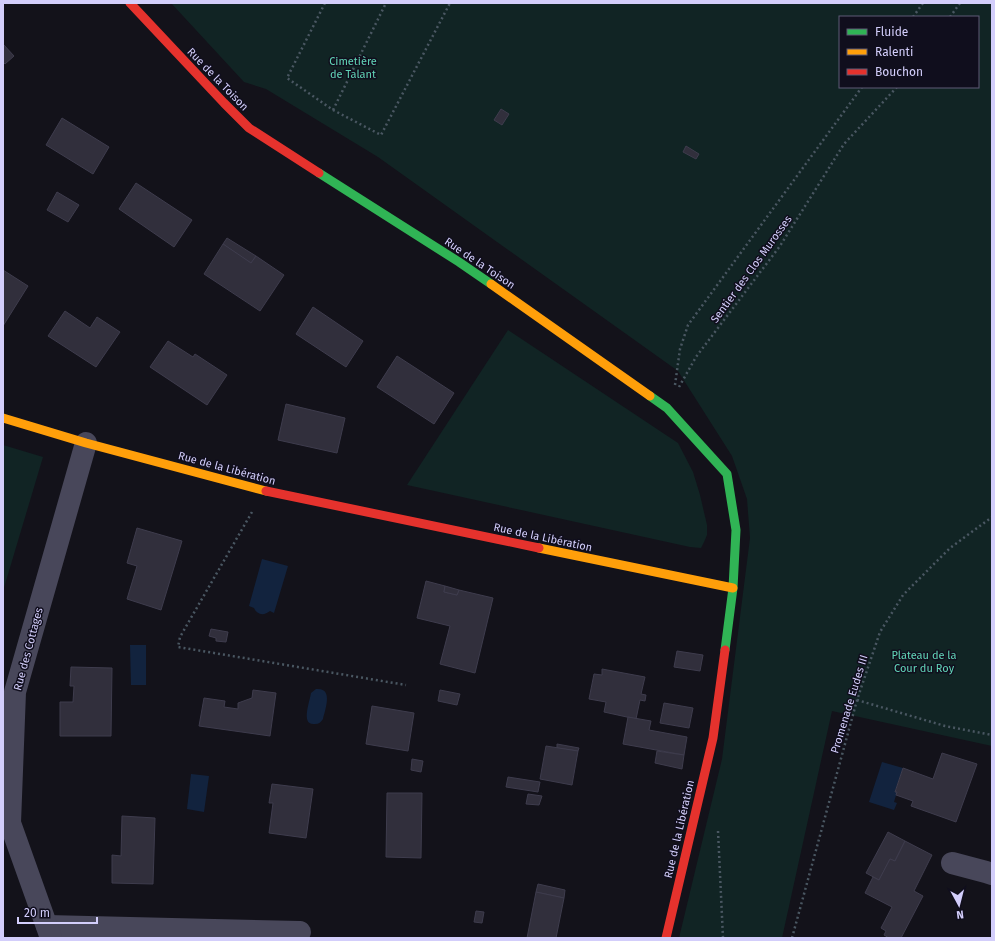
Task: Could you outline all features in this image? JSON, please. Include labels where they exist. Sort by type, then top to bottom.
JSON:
[{"type":"street","name":"Rue de la Toison","points":[[130,3],[249,128],[459,262],[667,408],[726,474],[736,530],[733,588]]},
{"type":"street","name":"Rue de la Libération","points":[[3,418],[86,443],[265,491],[733,588],[713,738],[666,938]]},
{"type":"street","name":"Rue des Cottages","points":[[86,443],[15,692],[10,823],[49,932],[300,932]]},
{"type":"street","points":[[952,864],[992,874]]},
{"type":"path","points":[[325,3],[287,78],[333,110],[381,135],[450,3]]},
{"type":"path","points":[[333,110],[386,3]]},
{"type":"path","points":[[913,16],[923,3]]},
{"type":"path","points":[[951,16],[960,3]]},
{"type":"path","points":[[667,408],[676,384],[680,350],[688,325],[861,88]]},
{"type":"path","name":"Sentier des Clos Murosses","points":[[667,408],[696,357],[780,246],[844,144],[896,88]]},
{"type":"path","points":[[265,491],[180,637],[178,647],[406,685]]},
{"type":"path","name":"Promenade Eudes III","points":[[792,938],[856,700],[880,632],[903,595],[950,548],[992,517]]},
{"type":"path","points":[[856,700],[945,726],[992,735]]},
{"type":"path","points":[[718,828],[723,938]]},
{"type":"green space","points":[[171,3],[992,3],[992,746],[832,711],[782,938],[679,938],[722,759],[750,538],[747,499],[732,456],[678,371],[378,157],[266,89],[244,82]]},
{"type":"green space","points":[[508,330],[678,443],[693,472],[707,525],[707,535],[701,548],[690,547],[407,485]]},
{"type":"green space","points":[[3,445],[43,457],[3,591]]},
{"type":"water","points":[[262,559],[288,566],[274,613],[270,611],[265,614],[261,614],[249,606]]},
{"type":"water","points":[[130,645],[146,645],[146,685],[131,685]]},
{"type":"water","points":[[316,689],[322,689],[325,692],[327,695],[327,700],[323,719],[318,724],[310,724],[307,717],[307,712],[311,693]]},
{"type":"water","points":[[882,762],[903,768],[895,791],[897,792],[894,802],[897,803],[894,810],[869,802]]},
{"type":"water","points":[[191,774],[209,776],[204,812],[187,809]]},
{"type":"building","points":[[3,44],[14,56],[5,64],[3,62]]},
{"type":"building","points":[[501,109],[509,114],[502,125],[494,120]]},
{"type":"building","points":[[62,118],[109,147],[93,174],[46,145]]},
{"type":"building","points":[[686,146],[699,154],[696,159],[683,152]]},
{"type":"building","points":[[136,183],[192,220],[174,247],[119,209]]},
{"type":"building","points":[[57,192],[79,205],[68,222],[47,210]]},
{"type":"building","points":[[227,238],[256,256],[251,263],[223,244]]},
{"type":"building","points":[[223,244],[251,263],[256,256],[284,275],[260,311],[204,274]]},
{"type":"building","points":[[3,270],[28,286],[3,326]]},
{"type":"building","points":[[313,307],[363,341],[346,367],[296,334]]},
{"type":"building","points":[[65,311],[90,328],[97,317],[120,332],[96,367],[48,336]]},
{"type":"building","points":[[168,341],[193,357],[195,354],[227,375],[207,405],[150,367]]},
{"type":"building","points":[[397,356],[454,393],[434,424],[377,387]]},
{"type":"building","points":[[286,404],[345,418],[337,453],[278,440]]},
{"type":"building","points":[[137,528],[182,541],[161,610],[127,599],[137,566],[127,563]]},
{"type":"building","points":[[426,581],[445,586],[444,592],[457,595],[459,590],[493,598],[475,673],[440,664],[450,626],[417,618]]},
{"type":"building","points":[[445,586],[459,590],[457,595],[444,592]]},
{"type":"building","points":[[211,629],[228,632],[226,642],[216,641],[216,638],[209,636]]},
{"type":"building","points":[[677,651],[703,655],[700,671],[674,667]]},
{"type":"building","points":[[71,667],[112,668],[111,736],[60,736],[60,702],[73,702],[74,686],[70,686]]},
{"type":"building","points":[[602,669],[645,677],[641,694],[646,695],[645,701],[640,700],[636,719],[604,712],[606,702],[589,699],[594,674],[602,675]]},
{"type":"building","points":[[253,690],[276,693],[270,736],[199,726],[204,698],[225,701],[224,707],[238,709],[238,703],[252,698]]},
{"type":"building","points":[[440,690],[460,694],[457,705],[438,701]]},
{"type":"building","points":[[664,703],[693,708],[689,728],[660,723]]},
{"type":"building","points":[[372,706],[414,713],[408,751],[366,744]]},
{"type":"building","points":[[628,717],[651,721],[649,730],[687,737],[684,755],[623,744]]},
{"type":"building","points":[[557,744],[579,748],[578,751],[557,748]]},
{"type":"building","points":[[546,746],[578,751],[572,785],[540,779]]},
{"type":"building","points":[[657,751],[684,755],[682,769],[655,763]]},
{"type":"building","points":[[942,753],[977,764],[956,822],[911,806],[913,801],[896,795],[897,792],[895,792],[903,768],[933,779]]},
{"type":"building","points":[[412,759],[423,761],[421,772],[411,770]]},
{"type":"building","points":[[508,777],[540,782],[538,792],[506,787]]},
{"type":"building","points":[[272,784],[313,789],[306,838],[269,833],[273,803],[269,803]]},
{"type":"building","points":[[387,793],[422,793],[421,858],[386,857]]},
{"type":"building","points":[[528,794],[542,796],[539,805],[526,804]]},
{"type":"building","points":[[122,816],[155,818],[153,884],[112,883],[112,855],[121,856]]},
{"type":"building","points":[[888,832],[905,841],[895,861],[890,859],[879,880],[866,873]]},
{"type":"building","points":[[905,841],[932,855],[914,891],[923,896],[901,938],[889,938],[884,935],[886,931],[881,928],[892,907],[865,893],[873,877],[879,880],[890,859],[895,861]]},
{"type":"building","points":[[538,884],[565,890],[564,898],[536,892]]},
{"type":"building","points":[[536,892],[564,898],[556,938],[527,938]]},
{"type":"building","points":[[476,911],[484,912],[482,923],[474,922]]},
{"type":"traffic: fast","points":[[319,173],[491,284]]},
{"type":"traffic: fast","points":[[650,396],[667,408],[727,474],[736,530],[733,588],[725,650]]},
{"type":"traffic: slow","points":[[491,284],[650,396]]},
{"type":"traffic: slow","points":[[3,418],[86,443],[266,491]]},
{"type":"traffic: slow","points":[[539,548],[733,588]]},
{"type":"traffic: jam","points":[[130,3],[249,128],[319,173]]},
{"type":"traffic: jam","points":[[266,491],[539,548]]},
{"type":"traffic: jam","points":[[666,938],[713,738],[725,650]]},
{"type":"park label","name":"Cimetière de Talant","points":[[353,67]]},
{"type":"park label","name":"Plateau de la Cour du Roy","points":[[924,661]]}]
